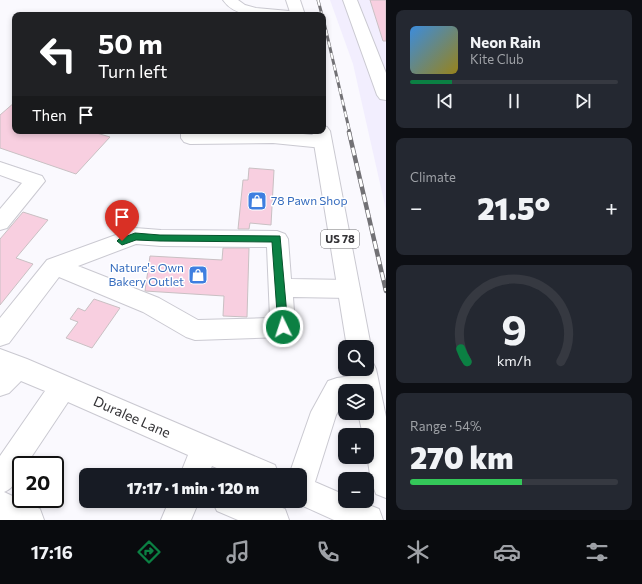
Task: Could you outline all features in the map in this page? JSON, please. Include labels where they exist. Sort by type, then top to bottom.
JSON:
[{"type":"main road","points":[[230,0],[235,6],[249,11],[259,12]]},
{"type":"main road","points":[[293,0],[297,12]]},
{"type":"main road","points":[[350,0],[386,95]]},
{"type":"main road","points":[[190,134],[190,138],[272,134],[322,137]]},
{"type":"main road","name":"US 78","points":[[322,137],[358,340]]},
{"type":"main road","points":[[0,168],[35,181],[0,223]]},
{"type":"main road","points":[[0,336],[55,266],[135,236],[160,238],[276,239],[283,327],[195,330],[151,305],[55,266]]},
{"type":"main road","points":[[280,288],[349,289]]},
{"type":"main road","name":"Duralee Lane","points":[[6,370],[63,387],[249,468]]},
{"type":"main road","points":[[305,468],[324,412],[336,389],[365,377],[386,484]]},
{"type":"main road","points":[[0,480],[63,387]]},
{"type":"main road","points":[[197,468],[205,449]]},
{"type":"main road","points":[[307,493],[368,520]]},
{"type":"main road","points":[[0,505],[29,520]]},
{"type":"main road","points":[[176,520],[181,508]]},
{"type":"main road","points":[[244,508],[274,520]]},
{"type":"shaded area","points":[[330,0],[386,0],[386,210],[353,64]]},
{"type":"building","points":[[370,0],[386,0],[386,41],[383,41]]},
{"type":"building","points":[[12,105],[12,134],[100,134],[110,137],[76,174],[0,148],[0,115]]},
{"type":"building","name":"78 Pawn Shop","points":[[249,168],[274,170],[271,225],[250,223],[249,229],[238,229],[243,180],[248,180]]},
{"type":"building","points":[[23,212],[48,220],[16,258],[33,264],[0,305],[0,239]]},
{"type":"building","name":"Nature's Own Bakery Outlet","points":[[223,248],[249,248],[247,317],[223,316],[224,296],[145,291],[150,256],[222,260]]},
{"type":"building","points":[[94,299],[120,308],[92,348],[66,338],[78,322],[70,319],[78,308],[85,311]]},
{"type":"railway","points":[[318,0],[321,12]]},
{"type":"railway","points":[[326,31],[350,133]]},
{"type":"railway","points":[[349,132],[386,291]]},
{"type":"place","name":"78 Pawn Shop","points":[[257,201]]},
{"type":"place","name":"Nature's Own Bakery Outlet","points":[[198,275]]},
{"type":"route","points":[[122,241],[135,236],[160,238],[276,239],[283,327]]}]
